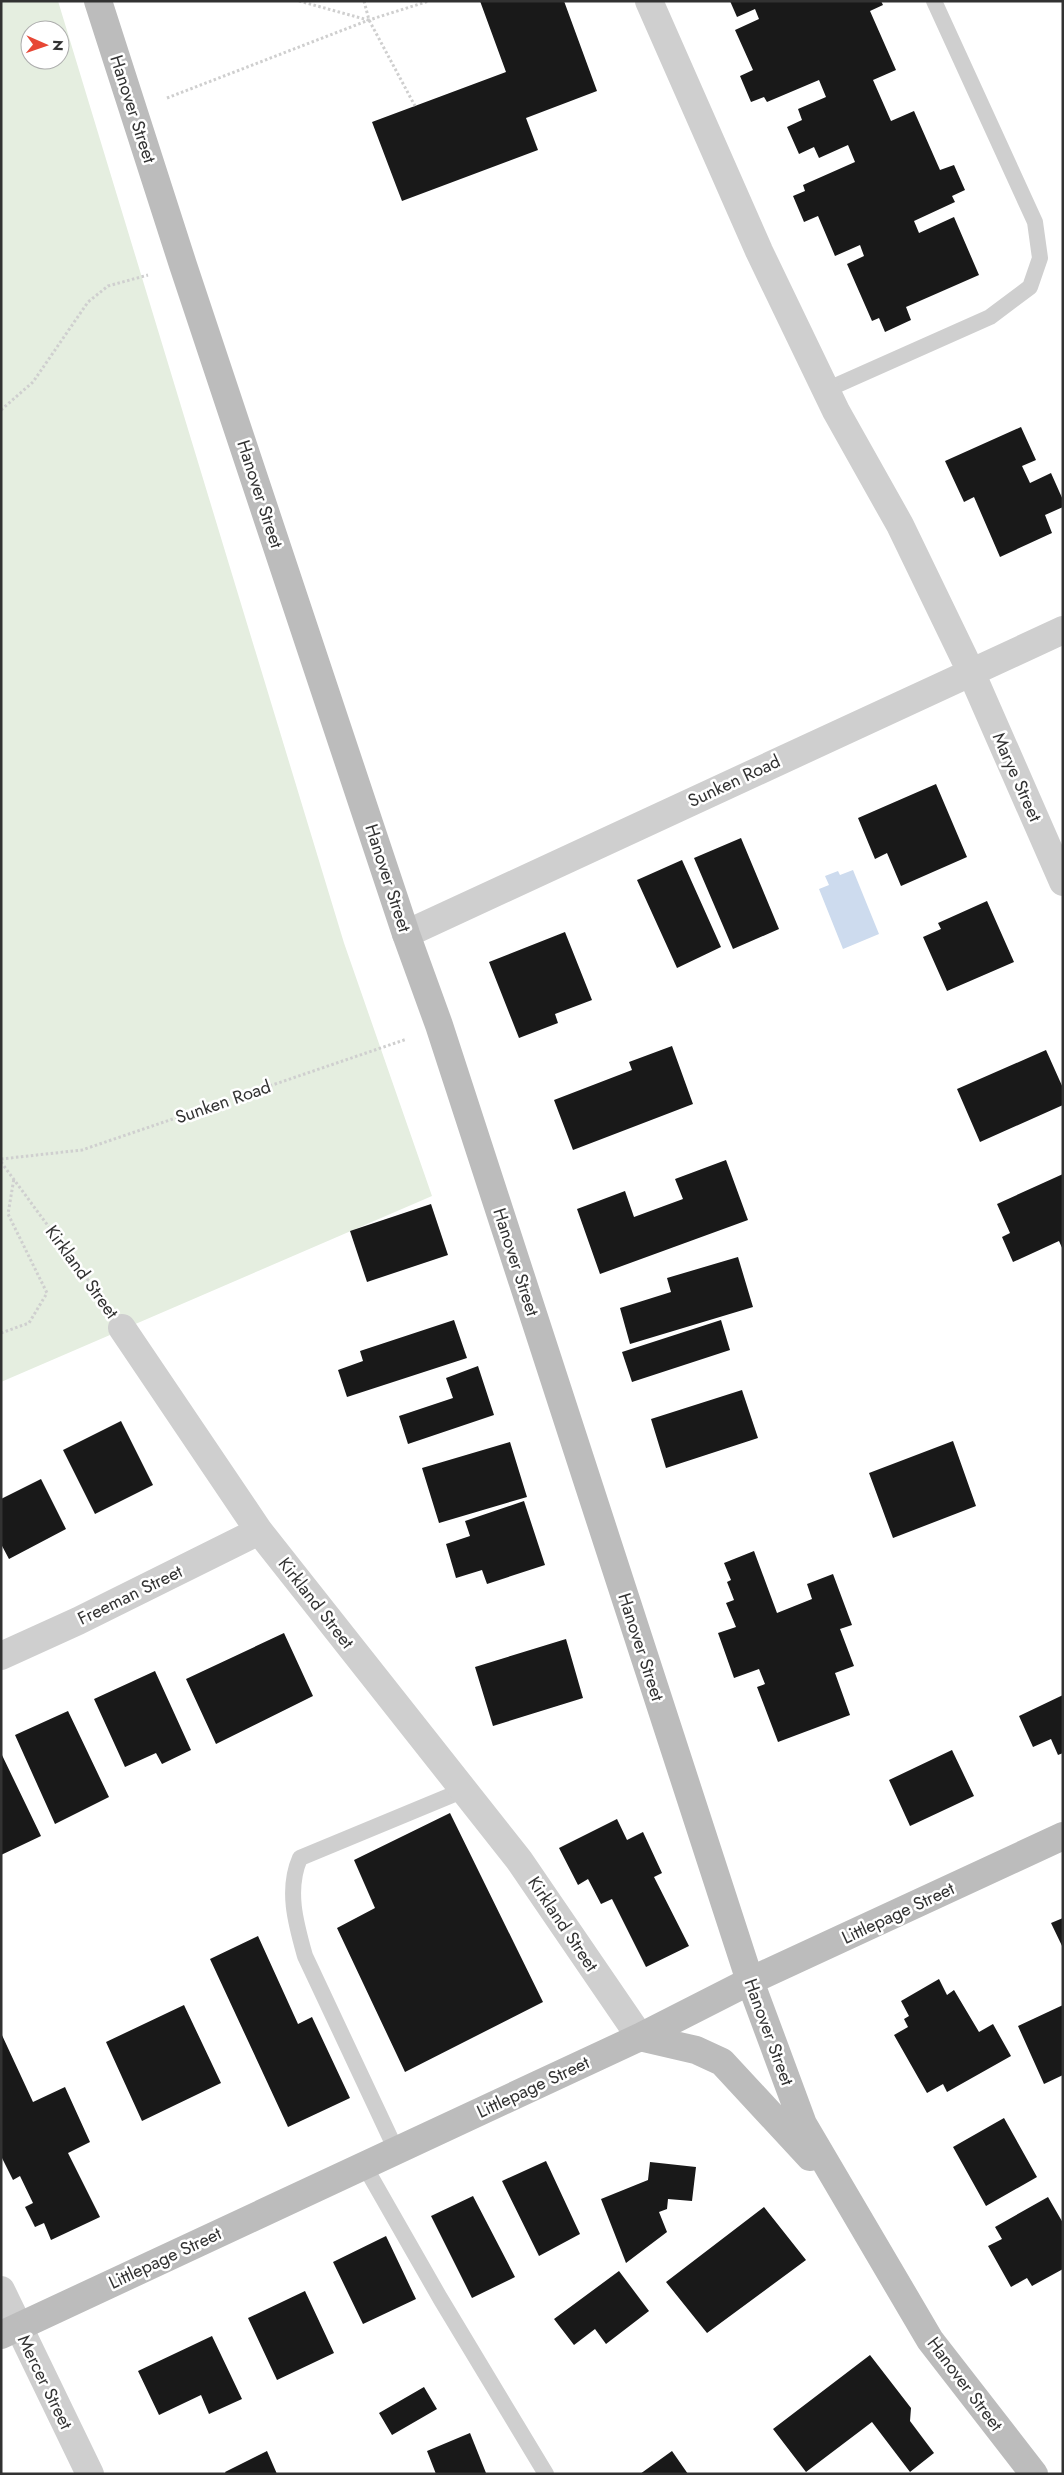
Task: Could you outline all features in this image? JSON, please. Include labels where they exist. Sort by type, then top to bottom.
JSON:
[{"type":"street","name":"Hanover Street","points":[[98,1],[183,265],[406,934],[439,1025],[750,1981],[803,2124],[930,2340],[1034,2474]]},
{"type":"street","name":"Marye Street","points":[[650,1],[759,251],[826,390],[900,525],[971,672],[1063,882]]},
{"type":"street","name":"Sunken Road","points":[[406,934],[1063,630]]},
{"type":"street","name":"Kirkland Street","points":[[122,1328],[258,1532],[520,1860],[640,2037]]},
{"type":"street","name":"Freeman Street","points":[[1,1656],[78,1621],[258,1532]]},
{"type":"street","name":"Littlepage Street","points":[[10,2331],[640,2037],[750,1981],[1063,1836]]},
{"type":"street","points":[[640,2037],[696,2050],[722,2062],[844,2194]]},
{"type":"street","name":"Mercer Street","points":[[1,2290],[10,2331],[90,2474]]},
{"type":"lane","points":[[826,390],[990,317],[1030,287],[1040,258],[1035,222],[934,1]]},
{"type":"lane","points":[[396,2150],[305,1956],[297,1927],[292,1896],[295,1870],[300,1858],[464,1790]]},
{"type":"lane","points":[[364,2165],[440,2298],[546,2474]]},
{"type":"path","points":[[299,1],[369,20]]},
{"type":"path","points":[[364,1],[369,20],[415,106]]},
{"type":"path","points":[[133,111],[369,20],[429,1]]},
{"type":"path","points":[[1,410],[33,382],[88,302],[108,286],[183,265]]},
{"type":"path","name":"Sunken Road","points":[[1,1161],[82,1150],[398,1043],[439,1025]]},
{"type":"path","name":"Kirkland Street","points":[[1,1161],[122,1328]]},
{"type":"path","points":[[1,1333],[29,1323],[47,1293],[8,1214],[14,1177]]},
{"type":"shaded area","points":[[1,1],[58,1],[64,20],[20,20],[20,70],[70,70],[70,41],[344,943],[432,1196],[1,1382]]},
{"type":"water","points":[[853,870],[879,934],[843,949],[819,889],[829,885],[825,876],[838,871],[840,875]]},
{"type":"building","points":[[480,1],[564,1],[597,91],[526,118],[538,150],[402,201],[372,122],[506,72]]},
{"type":"building","points":[[730,1],[881,1],[883,5],[870,11],[896,70],[873,80],[891,121],[914,111],[940,170],[954,165],[965,190],[952,196],[955,202],[914,221],[919,233],[954,217],[979,275],[906,307],[911,320],[885,332],[879,318],[872,321],[847,264],[864,256],[860,245],[835,256],[818,216],[804,222],[793,196],[805,191],[803,185],[855,162],[848,145],[819,158],[814,147],[799,154],[787,127],[802,120],[798,109],[826,97],[819,80],[767,102],[764,97],[751,102],[740,76],[753,70],[735,30],[759,19],[755,9],[737,17]]},
{"type":"building","points":[[1021,427],[1036,460],[1022,466],[1030,483],[1051,473],[1063,500],[1063,507],[1045,515],[1052,533],[1000,557],[974,497],[964,502],[945,461]]},
{"type":"building","points":[[936,784],[967,857],[901,886],[887,853],[875,859],[858,818]]},
{"type":"building","points":[[741,838],[779,929],[733,949],[694,858]]},
{"type":"building","points":[[682,860],[721,947],[677,968],[637,880]]},
{"type":"building","points":[[987,901],[1014,962],[947,991],[923,937],[941,929],[938,923]]},
{"type":"building","points":[[565,932],[592,1000],[555,1014],[558,1023],[519,1038],[489,962]]},
{"type":"building","points":[[672,1046],[693,1104],[573,1150],[554,1100],[632,1070],[629,1062]]},
{"type":"building","points":[[1046,1050],[1063,1088],[1063,1105],[980,1142],[957,1089]]},
{"type":"building","points":[[726,1160],[748,1220],[600,1274],[577,1209],[625,1191],[634,1217],[683,1199],[675,1179]]},
{"type":"building","points":[[1063,1174],[1063,1250],[1059,1241],[1013,1262],[1002,1237],[1010,1233],[997,1204]]},
{"type":"building","points":[[431,1204],[448,1255],[367,1282],[350,1231]]},
{"type":"building","points":[[738,1257],[753,1307],[630,1344],[620,1308],[671,1292],[667,1278]]},
{"type":"building","points":[[454,1320],[467,1358],[347,1397],[338,1370],[363,1361],[360,1351]]},
{"type":"building","points":[[721,1320],[730,1350],[632,1382],[622,1352]]},
{"type":"building","points":[[478,1366],[494,1415],[408,1444],[399,1416],[453,1398],[446,1378]]},
{"type":"building","points":[[742,1390],[758,1438],[666,1468],[651,1419]]},
{"type":"building","points":[[121,1421],[153,1485],[95,1514],[63,1450]]},
{"type":"building","points":[[953,1441],[976,1506],[893,1538],[869,1473]]},
{"type":"building","points":[[510,1442],[527,1497],[439,1523],[422,1468]]},
{"type":"building","points":[[41,1479],[66,1529],[9,1559],[1,1544],[1,1499]]},
{"type":"building","points":[[524,1501],[545,1565],[487,1584],[482,1570],[456,1578],[446,1544],[470,1536],[465,1521]]},
{"type":"building","points":[[754,1551],[777,1613],[812,1599],[807,1584],[833,1574],[852,1625],[840,1629],[854,1666],[835,1673],[850,1715],[778,1742],[757,1687],[765,1684],[759,1669],[734,1678],[718,1633],[736,1627],[726,1603],[734,1600],[727,1582],[731,1580],[724,1563]]},
{"type":"building","points":[[284,1633],[313,1696],[216,1744],[186,1679]]},
{"type":"building","points":[[566,1639],[583,1698],[493,1726],[475,1667]]},
{"type":"building","points":[[155,1671],[191,1750],[162,1764],[156,1753],[125,1767],[94,1699]]},
{"type":"building","points":[[1063,1695],[1063,1753],[1058,1755],[1051,1739],[1033,1747],[1019,1716]]},
{"type":"building","points":[[68,1711],[109,1797],[55,1824],[15,1735]]},
{"type":"building","points":[[952,1750],[974,1796],[910,1826],[889,1780]]},
{"type":"building","points":[[1,1753],[41,1836],[1,1855]]},
{"type":"building","points":[[450,1813],[543,2002],[405,2072],[337,1928],[375,1908],[354,1860]]},
{"type":"building","points":[[617,1819],[627,1840],[643,1832],[662,1873],[654,1877],[689,1946],[646,1967],[612,1899],[601,1904],[588,1879],[578,1885],[559,1848]]},
{"type":"building","points":[[1063,1918],[1063,1948],[1051,1923]]},
{"type":"building","points":[[258,1936],[298,2024],[312,2017],[350,2098],[288,2127],[210,1959]]},
{"type":"building","points":[[939,1979],[947,1995],[954,1990],[979,2032],[993,2024],[1011,2056],[947,2092],[943,2084],[927,2093],[894,2035],[908,2027],[904,2019],[909,2016],[901,2001]]},
{"type":"building","points":[[184,2005],[221,2083],[142,2121],[106,2042]]},
{"type":"building","points":[[1063,2005],[1063,2075],[1044,2084],[1018,2026]]},
{"type":"building","points":[[1,2033],[33,2102],[65,2087],[90,2142],[68,2153],[100,2217],[51,2240],[44,2223],[35,2227],[25,2207],[33,2203],[20,2176],[13,2180],[1,2156]]},
{"type":"building","points":[[1004,2118],[1037,2177],[986,2206],[953,2147]]},
{"type":"building","points":[[546,2161],[580,2234],[539,2256],[502,2181]]},
{"type":"building","points":[[650,2162],[696,2167],[692,2201],[668,2199],[667,2209],[659,2212],[667,2232],[626,2263],[601,2199],[648,2180]]},
{"type":"building","points":[[473,2196],[515,2277],[472,2298],[431,2216]]},
{"type":"building","points":[[1048,2197],[1063,2223],[1063,2269],[1032,2286],[1027,2278],[1011,2287],[988,2246],[1002,2239],[995,2227]]},
{"type":"building","points":[[764,2207],[806,2260],[707,2333],[666,2282]]},
{"type":"building","points":[[386,2236],[416,2299],[363,2324],[333,2262]]},
{"type":"building","points":[[619,2271],[649,2311],[606,2344],[595,2329],[574,2345],[554,2319]]},
{"type":"building","points":[[305,2291],[334,2353],[277,2380],[248,2318]]},
{"type":"building","points":[[212,2336],[242,2399],[209,2414],[201,2395],[159,2415],[138,2371]]},
{"type":"building","points":[[870,2355],[911,2408],[910,2421],[934,2453],[910,2472],[872,2422],[806,2472],[773,2429]]},
{"type":"building","points":[[424,2387],[437,2409],[392,2435],[379,2413]]},
{"type":"building","points":[[470,2433],[486,2473],[436,2474],[427,2451]]},
{"type":"building","points":[[267,2451],[277,2474],[226,2474],[225,2472]]},
{"type":"building","points":[[672,2451],[688,2474],[640,2474]]}]
